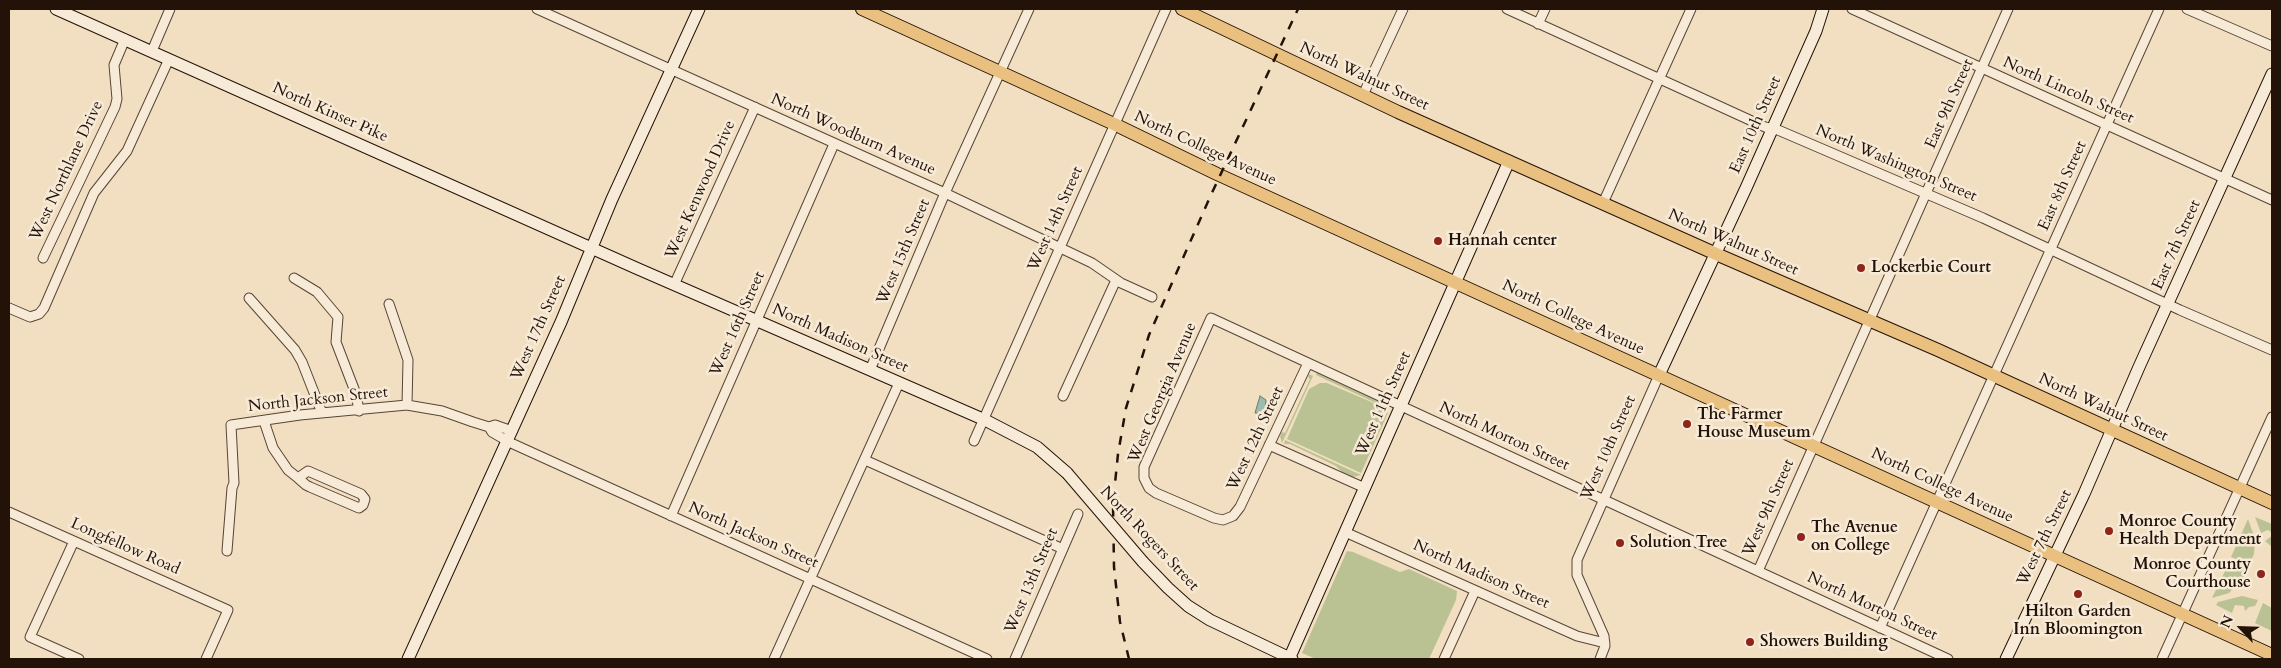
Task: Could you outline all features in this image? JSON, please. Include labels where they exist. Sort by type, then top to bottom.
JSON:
[{"type":"main road","name":"North College Avenue","points":[[862,9],[1114,124],[1217,174],[2272,655]]},
{"type":"main road","name":"North Walnut Street","points":[[1182,9],[1363,96],[1715,254],[1993,374],[2112,431],[2272,503]]},
{"type":"street","name":"North Kinser Pike","points":[[56,9],[68,12],[591,248]]},
{"type":"street","points":[[152,51],[170,9]]},
{"type":"street","name":"North Woodburn Avenue","points":[[538,9],[945,193],[1092,263],[1116,280],[1152,297]]},
{"type":"street","name":"West 17th Street","points":[[408,659],[510,436],[561,322],[591,248],[699,9]]},
{"type":"street","name":"West 15th Street","points":[[870,370],[945,193],[1029,9]]},
{"type":"street","name":"West 14th Street","points":[[974,441],[985,420],[1059,247],[1166,9]]},
{"type":"street","points":[[1363,96],[1403,9]]},
{"type":"street","name":"North Washington Street","points":[[1507,9],[1772,129],[1927,194],[2272,350]]},
{"type":"street","points":[[1538,24],[1545,9]]},
{"type":"street","points":[[1603,203],[1691,9]]},
{"type":"street","name":"East 10th Street","points":[[1715,254],[1816,31],[1823,9]]},
{"type":"street","name":"North Lincoln Street","points":[[1852,9],[2272,200]]},
{"type":"street","name":"East 9th Street","points":[[1870,320],[2008,9]]},
{"type":"street","name":"East 8th Street","points":[[1880,628],[2159,9]]},
{"type":"street","points":[[2187,9],[2272,46]]},
{"type":"street","name":"West Northlane Drive","points":[[43,258],[115,107],[117,99],[114,65],[126,39]]},
{"type":"street","points":[[9,308],[30,317],[39,314],[44,308],[94,192],[127,151],[169,59]]},
{"type":"street","name":"East 7th Street","points":[[2112,431],[2272,74]]},
{"type":"street","name":"West Kenwood Drive","points":[[674,285],[755,107]]},
{"type":"street","name":"West 16th Street","points":[[671,516],[834,144]]},
{"type":"street","name":"West 11th Street","points":[[1290,659],[1509,161]]},
{"type":"street","name":"North Madison Street","points":[[591,248],[985,420],[1037,447],[1067,473]]},
{"type":"street","name":"West 10th Street","points":[[1605,643],[1604,636],[1577,575],[1576,560],[1715,254]]},
{"type":"street","points":[[294,278],[317,292],[338,317],[336,342],[356,394],[359,411]]},
{"type":"street","points":[[1063,396],[1116,280]]},
{"type":"street","points":[[249,298],[295,350],[302,362],[322,413]]},
{"type":"street","points":[[389,304],[408,360],[407,405]]},
{"type":"street","name":"North Morton Street","points":[[1211,318],[1948,659]]},
{"type":"street","name":"West Georgia Avenue","points":[[1211,318],[1144,467],[1144,480],[1149,488],[1156,493],[1223,520]]},
{"type":"street","name":"West 9th Street","points":[[1758,571],[1870,320]]},
{"type":"street","name":"West 12th Street","points":[[1223,520],[1233,516],[1240,507],[1308,363]]},
{"type":"street","points":[[774,659],[900,383]]},
{"type":"street","name":"North Jackson Street","points":[[227,551],[234,483],[230,425],[322,413],[407,405],[442,411],[488,427],[495,425],[510,436],[671,516],[986,659]]},
{"type":"street","points":[[2162,659],[2272,417]]},
{"type":"street","points":[[264,421],[277,456],[298,478],[310,487],[359,508],[363,505],[364,499],[361,494],[308,471],[298,478]]},
{"type":"street","name":"West 7th Street","points":[[2006,659],[2112,431]]},
{"type":"street","points":[[1269,445],[1365,488]]},
{"type":"street","points":[[864,460],[1063,549]]},
{"type":"street","name":"North Rogers Street","points":[[1067,473],[1143,562],[1188,606],[1210,620],[1290,659]]},
{"type":"street","name":"Longfellow Road","points":[[9,512],[228,610],[206,659]]},
{"type":"street","name":"West 13th Street","points":[[1015,659],[1078,514]]},
{"type":"street","name":"North Madison Street","points":[[1345,532],[1577,636],[1605,643]]},
{"type":"street","points":[[74,541],[30,637],[79,659]]},
{"type":"street","points":[[1444,659],[1475,591]]},
{"type":"street","points":[[1600,659],[1605,643]]},
{"type":"green space","points":[[1317,372],[1390,407],[1380,405],[1316,375]]},
{"type":"green space","points":[[1309,374],[1313,376],[1282,443],[1280,436],[1282,432],[1285,433],[1310,379],[1308,377]]},
{"type":"green space","points":[[1320,383],[1327,383],[1383,407],[1388,413],[1361,473],[1287,439],[1309,389]]},
{"type":"green space","points":[[1285,440],[1361,475],[1353,477],[1342,472],[1336,466],[1290,444],[1284,444]]},
{"type":"green space","points":[[2255,517],[2272,524],[2272,536],[2268,530],[2261,533]]},
{"type":"green space","points":[[2248,519],[2255,539],[2254,554],[2249,565],[2231,557]]},
{"type":"green space","points":[[2272,536],[2272,547],[2265,541]]},
{"type":"green space","points":[[1347,551],[1400,572],[1409,569],[1457,591],[1456,600],[1429,659],[1316,659],[1302,653]]},
{"type":"green space","points":[[2229,563],[2247,570],[2243,578],[2229,593],[2212,598]]},
{"type":"green space","points":[[2242,596],[2258,600],[2255,606],[2249,607],[2245,611],[2244,606],[2235,605],[2232,613],[2216,605],[2218,602]]},
{"type":"green space","points":[[2263,603],[2272,608],[2272,631],[2255,623]]},
{"type":"shaded area","points":[[1260,396],[1266,400],[1265,413],[1255,413]]},
{"type":"railway","points":[[1129,659],[1120,622],[1114,567],[1113,503],[1118,454],[1126,408],[1149,335],[1210,197],[1298,9]]},
{"type":"place","name":"Hannah center","points":[[1438,241]]},
{"type":"place","name":"Lockerbie Court","points":[[1861,268]]},
{"type":"place","name":"The Farmer House Museum","points":[[1687,424]]},
{"type":"place","name":"Monroe County Health Department","points":[[2109,531]]},
{"type":"place","name":"The Avenue on College","points":[[1801,537]]},
{"type":"place","name":"Solution Tree","points":[[1620,543]]},
{"type":"place","name":"Monroe County Courthouse","points":[[2261,574]]},
{"type":"place","name":"Hilton Garden Inn Bloomington","points":[[2078,594]]},
{"type":"place","name":"Showers Building","points":[[1750,642]]}]
